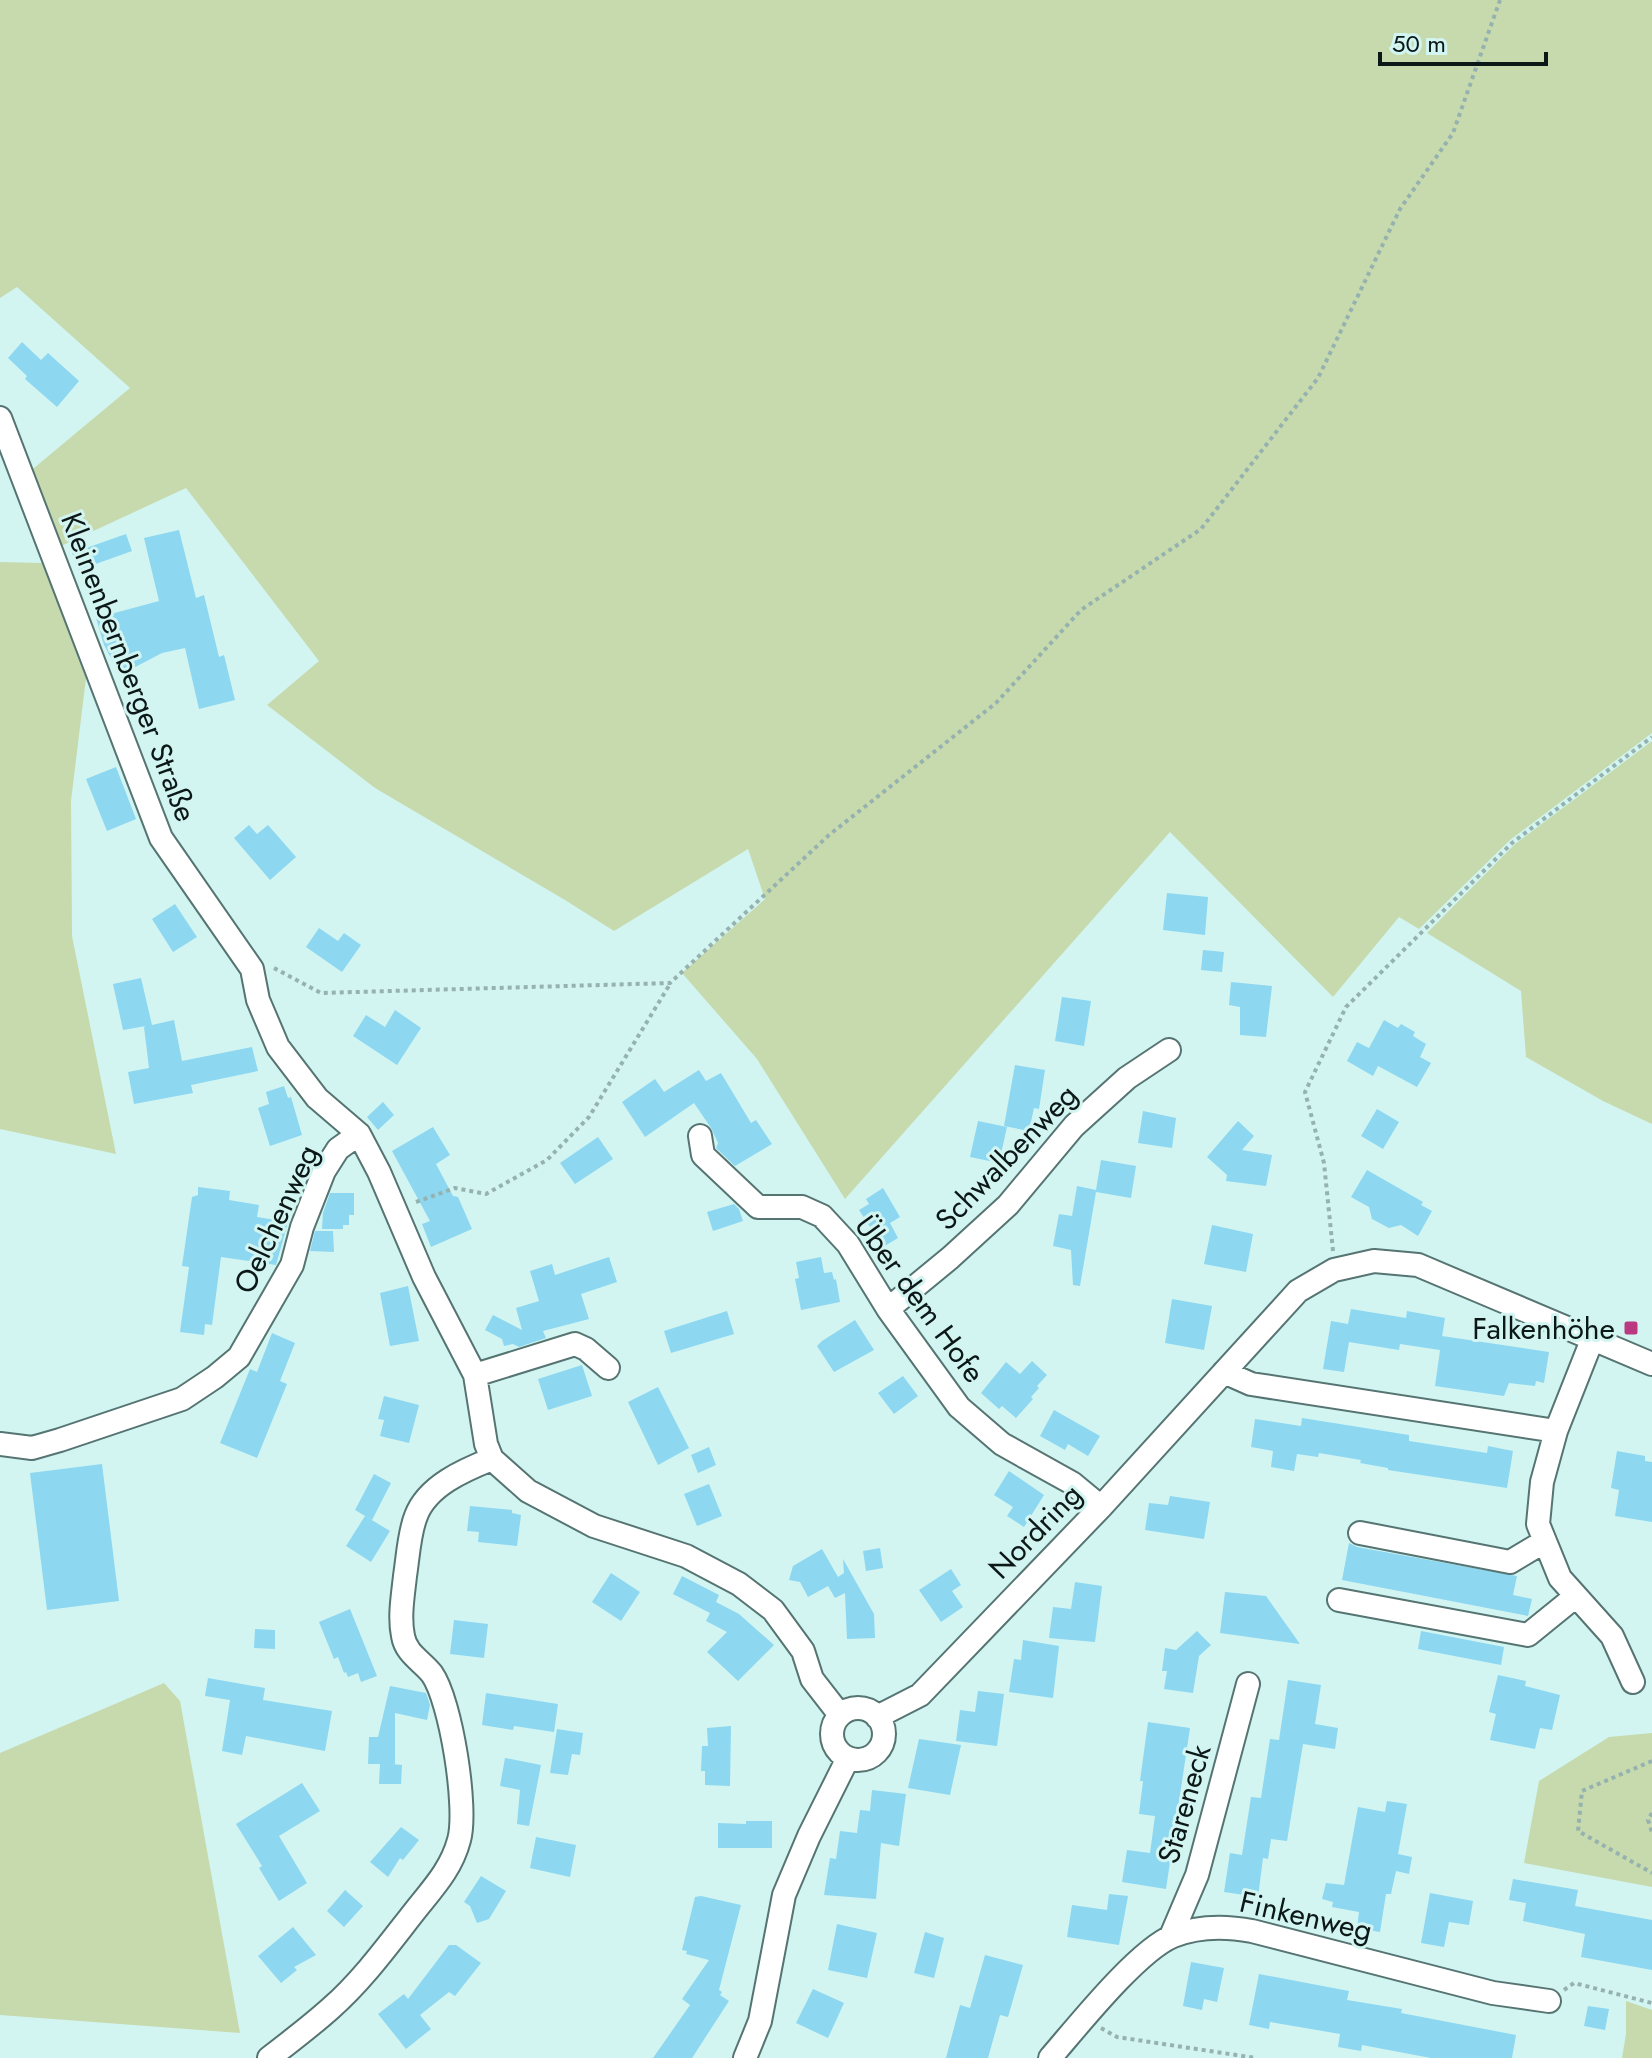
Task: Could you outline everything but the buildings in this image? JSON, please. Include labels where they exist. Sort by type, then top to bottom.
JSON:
[{"type":"street","name":"Kleinenbernberger Straße","points":[[0,418],[161,838],[252,969],[258,1000],[278,1047],[317,1098],[359,1134],[424,1277],[475,1375],[486,1444],[492,1459]]},
{"type":"street","name":"Schwalbenweg","points":[[888,1309],[1008,1205],[1074,1126],[1127,1078],[1169,1050]]},
{"type":"street","name":"Oelchenweg","points":[[0,1444],[32,1448],[182,1399],[239,1357],[292,1265],[302,1227],[324,1171],[338,1149],[359,1134]]},
{"type":"street","name":"Über dem Hofe","points":[[700,1136],[703,1155],[758,1207],[802,1207],[822,1216],[848,1244],[888,1309],[959,1407],[1002,1444],[1072,1483],[1101,1507]]},
{"type":"street","name":"Nordring","points":[[877,1717],[920,1695],[1101,1507],[1298,1291],[1334,1270],[1374,1261],[1418,1265],[1652,1364]]},
{"type":"street","points":[[1592,1340],[1556,1431],[1542,1482],[1538,1524],[1560,1578],[1612,1636],[1633,1682]]},
{"type":"street","points":[[475,1375],[575,1344],[586,1349],[608,1368]]},
{"type":"street","points":[[1224,1372],[1251,1384],[1556,1431]]},
{"type":"street","points":[[269,2058],[332,2007],[401,1929],[450,1866],[461,1837],[461,1804],[449,1715],[431,1673],[411,1653],[403,1639],[401,1615],[415,1516],[425,1500],[468,1468],[492,1459],[528,1491],[594,1526],[686,1556],[739,1584],[773,1610],[803,1651],[812,1679],[840,1715]]},
{"type":"street","points":[[1360,1533],[1510,1562],[1545,1541]]},
{"type":"street","points":[[1339,1600],[1528,1635],[1576,1596]]},
{"type":"street","name":"Stareneck","points":[[1171,1936],[1197,1875],[1248,1684]]},
{"type":"street","points":[[859,1708],[877,1717],[884,1732],[879,1749],[865,1759],[848,1758],[837,1750],[832,1738],[833,1725],[840,1715],[849,1709],[859,1708]]},
{"type":"street","points":[[745,2058],[760,2021],[784,1895],[848,1758]]},
{"type":"street","name":"Finkenweg","points":[[1050,2058],[1139,1961],[1171,1936],[1201,1929],[1230,1927],[1493,1993],[1549,2001]]},
{"type":"path","points":[[395,1210],[455,1188],[486,1194],[547,1160],[589,1117],[670,983],[829,835],[996,703],[1081,610],[1201,529],[1318,378],[1400,209],[1453,133],[1500,0]]},
{"type":"path","points":[[1334,1270],[1324,1163],[1305,1092],[1346,1007],[1512,843],[1652,737]]},
{"type":"path","points":[[252,969],[273,968],[321,993],[670,983]]},
{"type":"path","points":[[1652,1761],[1582,1791],[1578,1831],[1652,1873]]},
{"type":"path","points":[[1652,1813],[1648,1820],[1652,1832]]},
{"type":"path","points":[[1549,2001],[1574,1983],[1652,2003]]},
{"type":"path","points":[[1085,2018],[1117,2037],[1253,2058]]},
{"type":"green space","points":[[0,0],[1652,0],[1652,733],[1510,840],[1419,929],[1399,917],[1333,997],[1170,832],[845,1199],[757,1059],[682,973],[765,899],[748,849],[614,931],[375,788],[267,705],[319,661],[186,488],[59,547],[28,473],[130,388],[17,287],[0,298]]},
{"type":"green space","points":[[0,562],[43,563],[86,678],[71,801],[72,936],[116,1154],[0,1129]]},
{"type":"green space","points":[[1652,741],[1652,1124],[1603,1101],[1526,1057],[1521,991],[1427,933],[1515,844]]},
{"type":"green space","points":[[164,1683],[180,1701],[240,2033],[0,2015],[0,1753]]},
{"type":"green space","points":[[1652,1733],[1652,1887],[1524,1863],[1539,1781],[1609,1737]]},
{"type":"green space","points":[[1626,2001],[1652,2010],[1652,2058],[1622,2058]]},
{"type":"place","name":"Falkenhöhe","points":[[1631,1328]]}]
